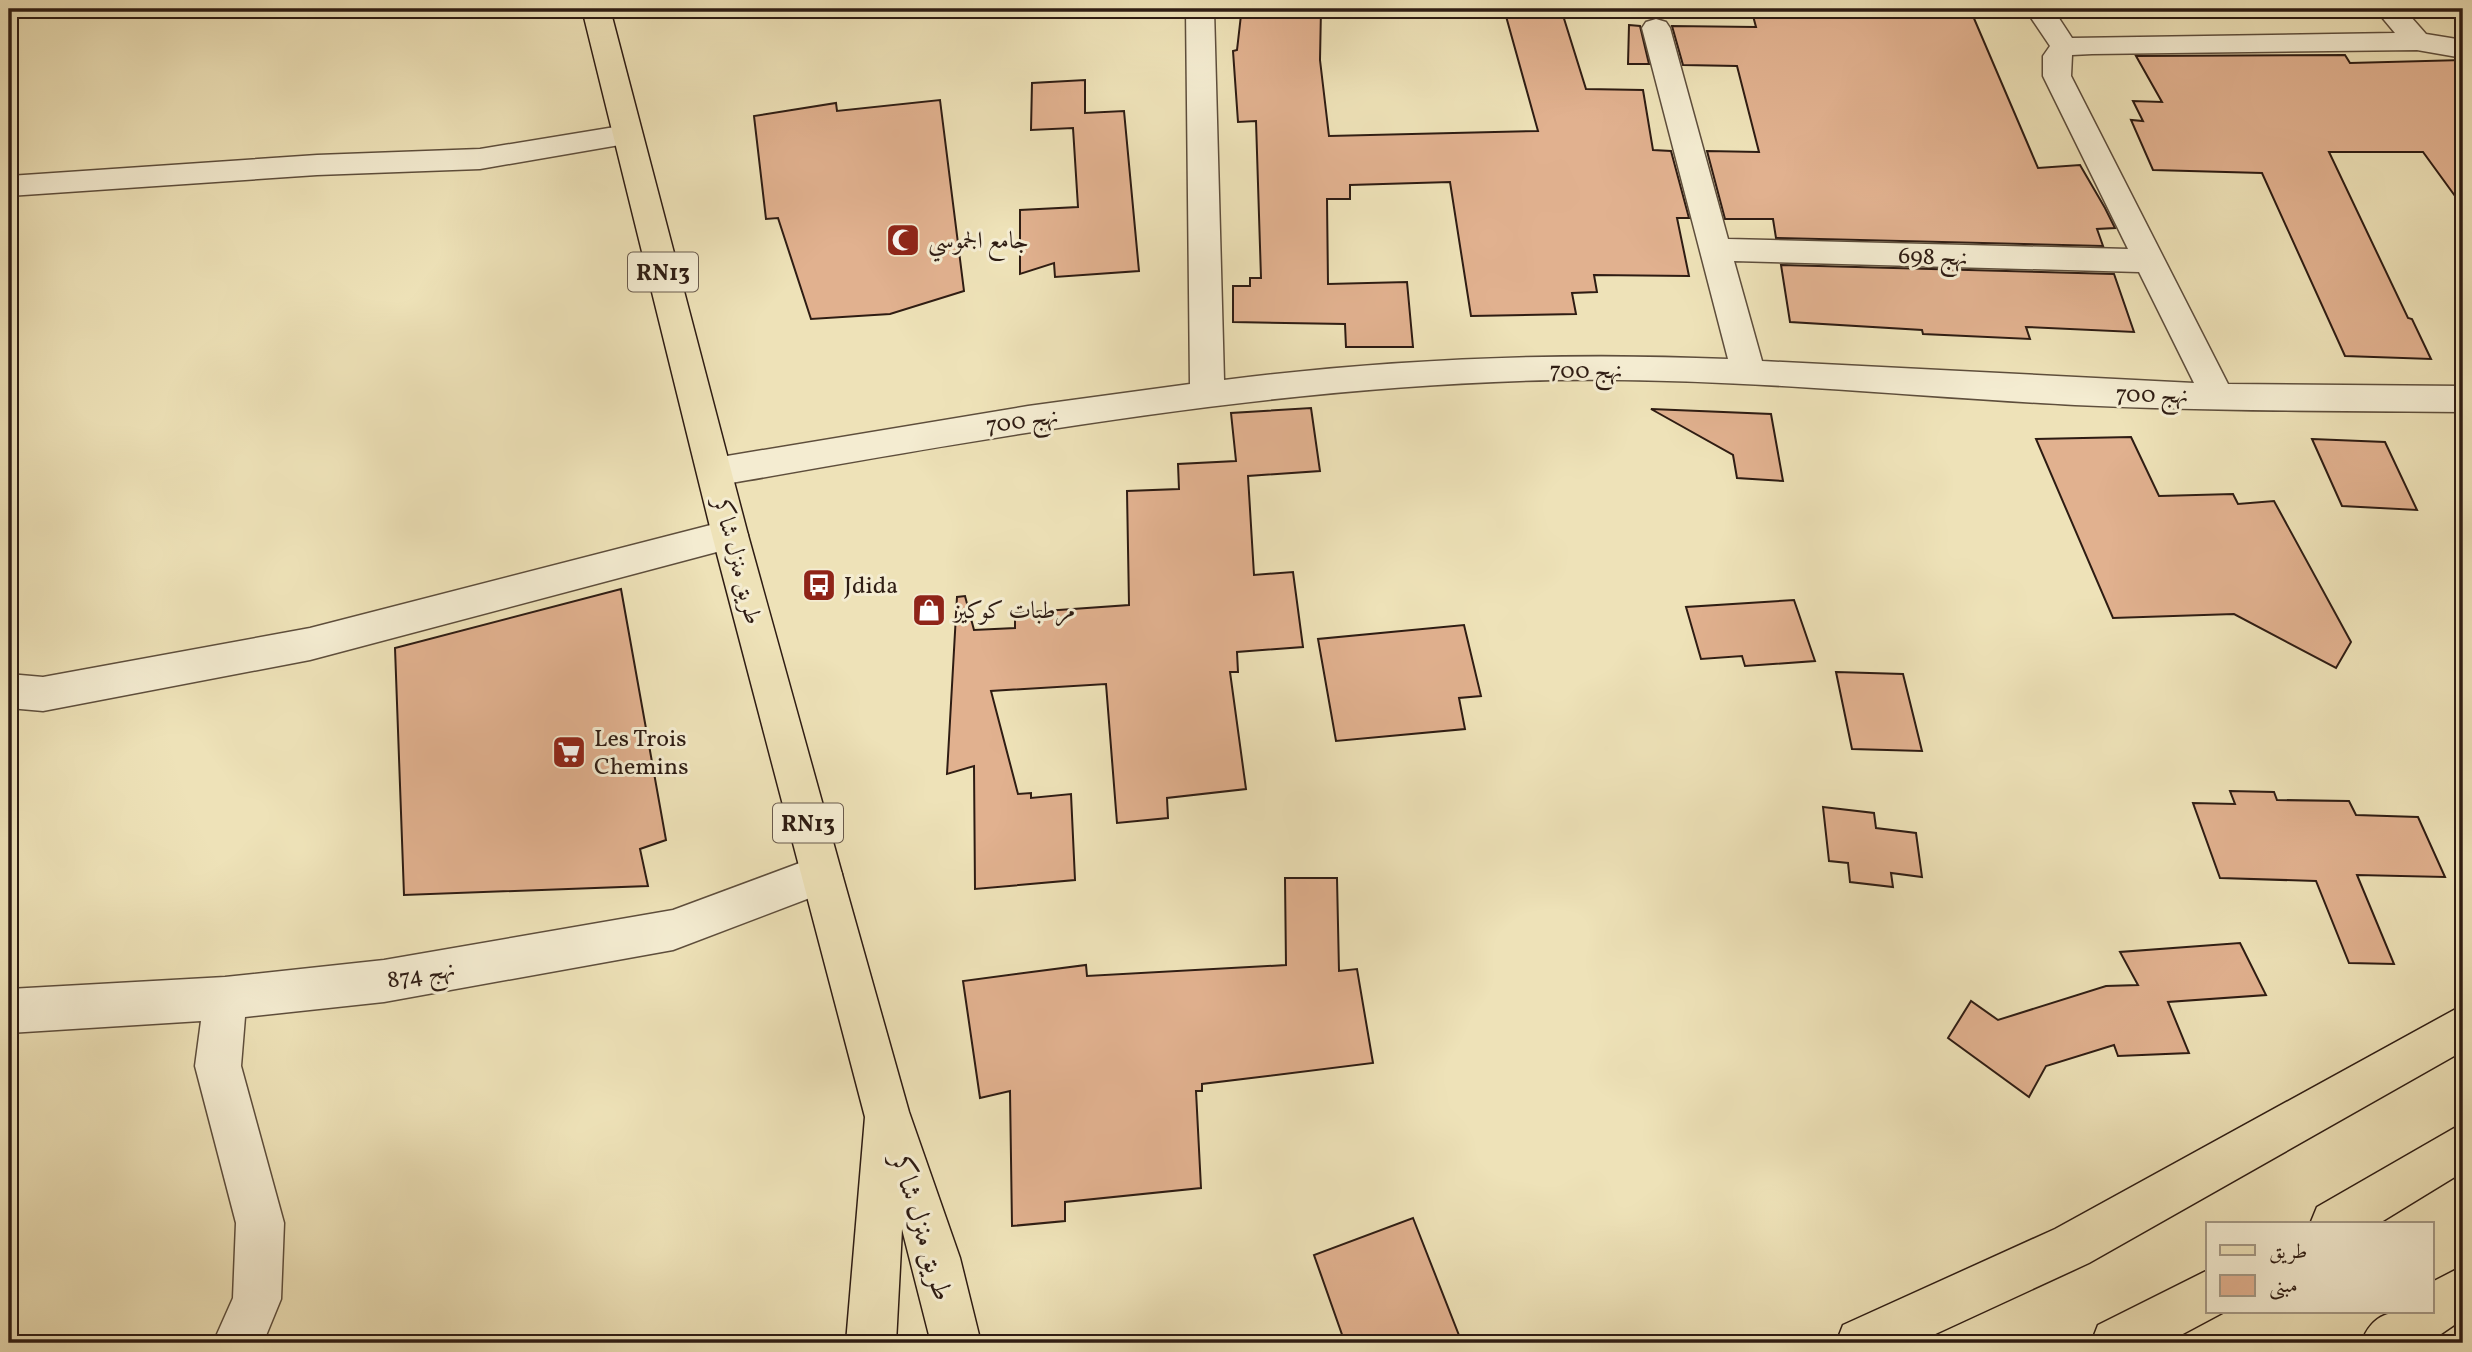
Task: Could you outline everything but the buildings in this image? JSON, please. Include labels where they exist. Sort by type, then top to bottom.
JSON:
[{"type":"main road","name":"طريق منزل شاكر","points":[[596,9],[730,535],[821,874],[886,1112],[936,1258],[956,1343]]},
{"type":"main road","points":[[1861,1343],[2072,1246],[2463,1027]]},
{"type":"main road","name":"طريق منزل شاكر","points":[[871,1343],[886,1112]]},
{"type":"main road","points":[[2337,1222],[2463,1146]]},
{"type":"main road","points":[[2434,1310],[2463,1290]]},
{"type":"main road","points":[[2116,1343],[2206,1295]]},
{"type":"main road","points":[[2386,1343],[2428,1314]]},
{"type":"street","points":[[1200,9],[1207,393]]},
{"type":"street","points":[[2039,9],[2064,47]]},
{"type":"street","points":[[2389,9],[2417,41]]},
{"type":"street","points":[[1656,28],[1748,372]]},
{"type":"street","points":[[2064,47],[2417,41],[2463,49]]},
{"type":"street","points":[[2064,47],[2057,56],[2057,76],[2217,395]]},
{"type":"street","points":[[9,186],[317,165],[480,159],[627,135]]},
{"type":"street","name":"نهج 698","points":[[1716,250],[2150,261]]},
{"type":"street","name":"نهج 700","points":[[715,472],[986,425],[1207,393],[1427,375],[1555,368],[1748,372],[2080,392],[2463,399]]},
{"type":"street","points":[[9,691],[43,694],[310,644],[730,535]]},
{"type":"street","name":"نهج 874","points":[[9,1011],[226,998],[384,981],[673,930],[821,874]]},
{"type":"street","points":[[226,998],[218,1066],[260,1223],[257,1299],[237,1343]]},
{"type":"place","name":"جامع الجموسي","points":[[903,240]]},
{"type":"place","name":"Jdida","points":[[819,585]]},
{"type":"place","name":"مرطبات كوكيز","points":[[929,610]]},
{"type":"place","name":"Les Trois Chemins","points":[[569,752]]}]
